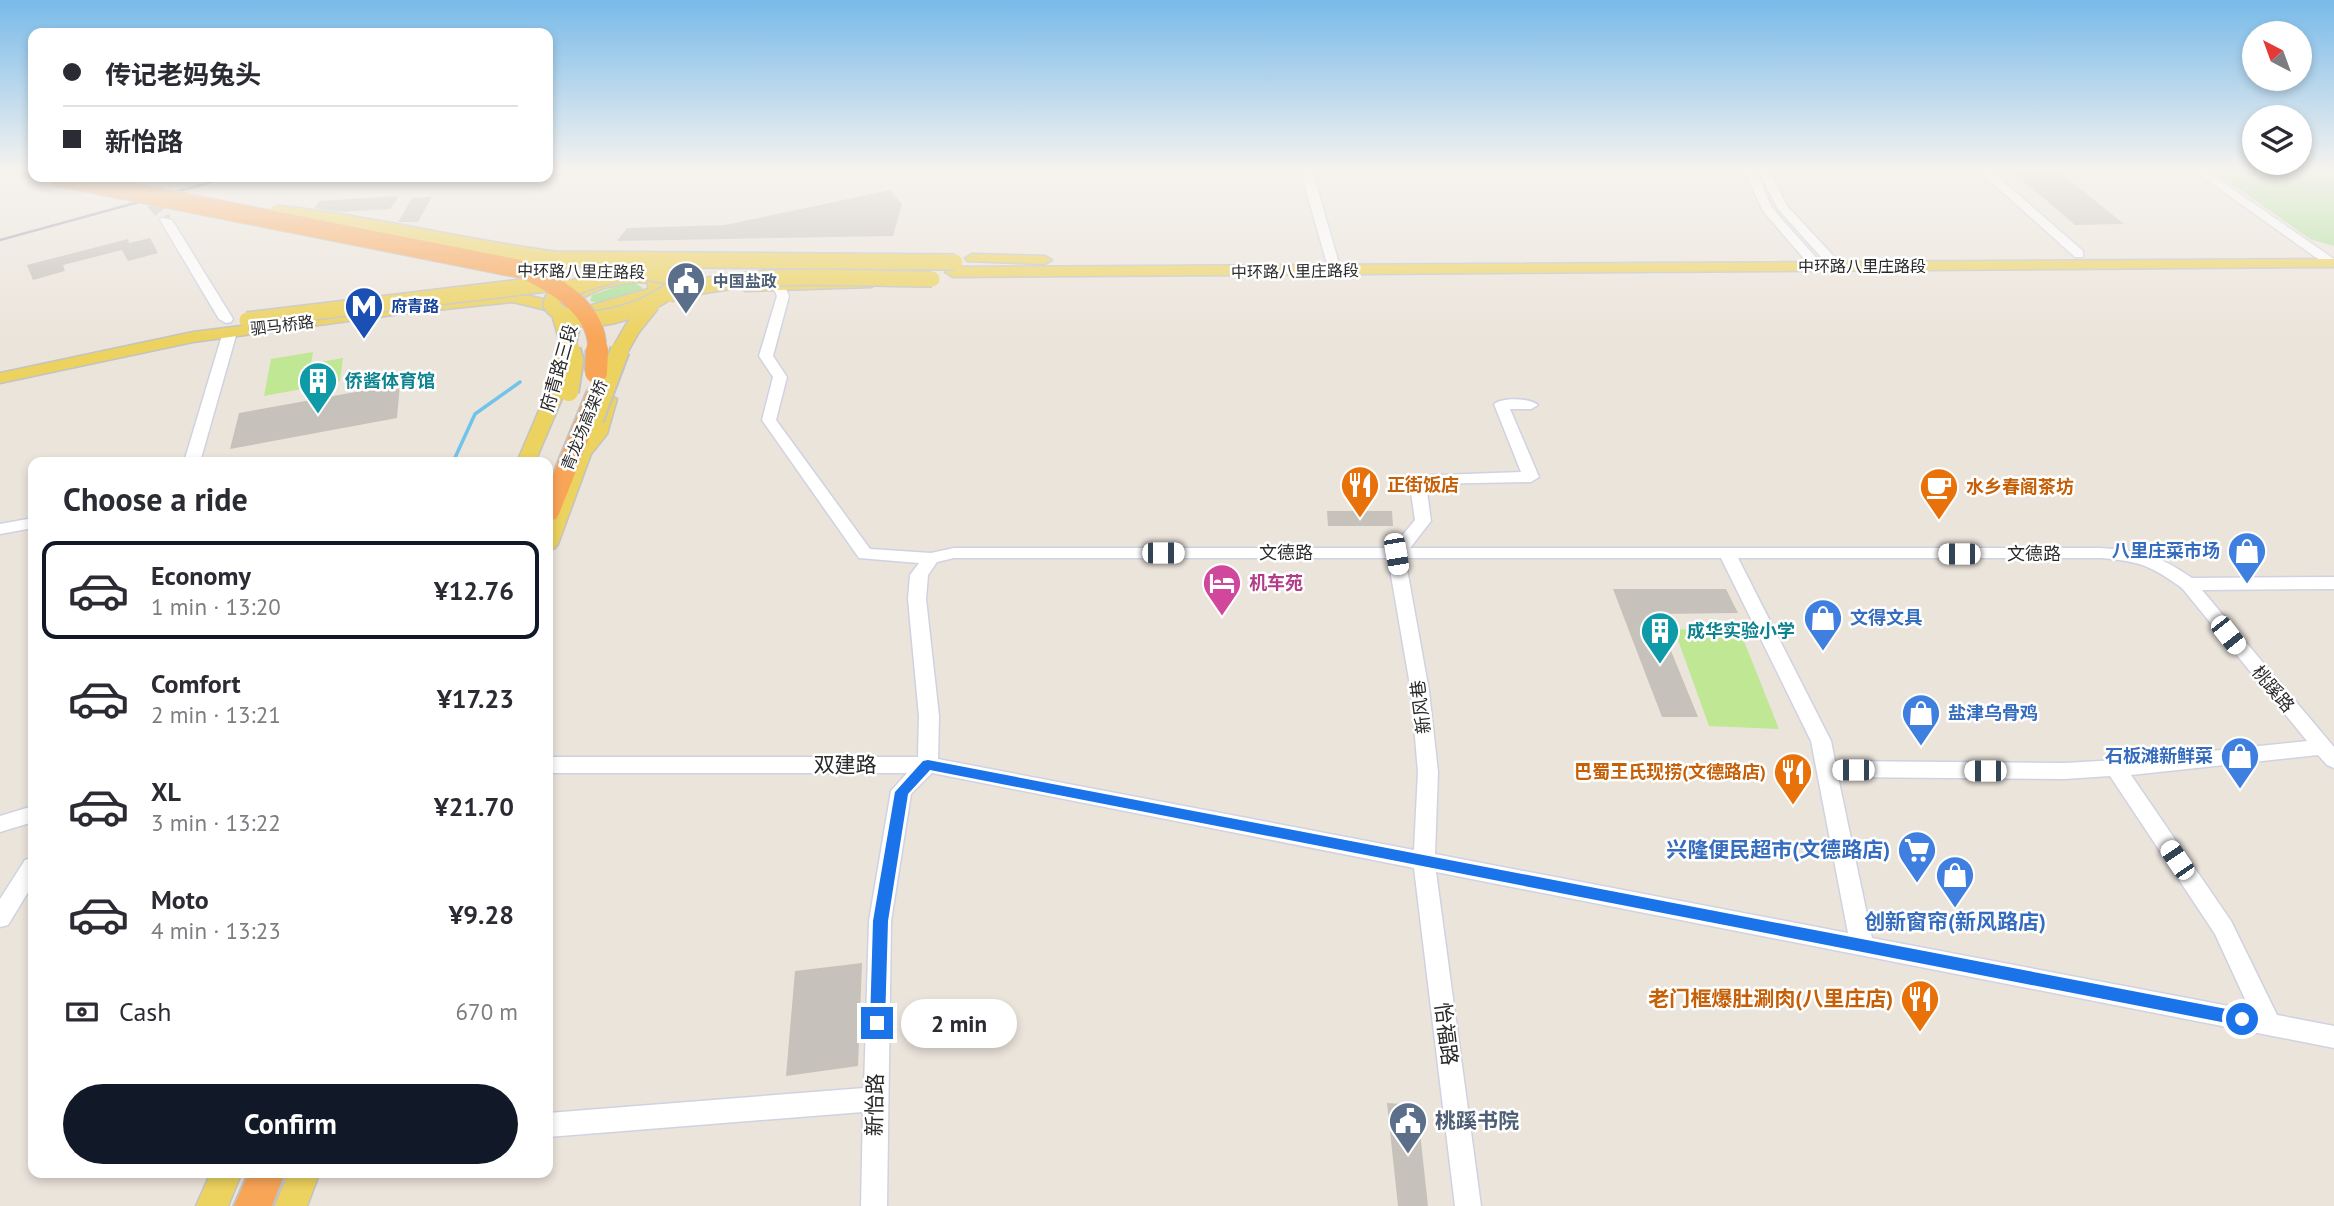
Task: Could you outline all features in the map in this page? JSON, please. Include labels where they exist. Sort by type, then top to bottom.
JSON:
[{"type":"highway","name":"青龙场高架桥","points":[[320,226],[507,265],[546,279],[570,296],[593,323],[599,354],[596,372],[553,472]]},
{"type":"highway","name":"青龙场高架桥","points":[[325,226],[527,264],[577,288],[598,312],[609,338],[606,371],[553,502]]},
{"type":"highway","points":[[253,1206],[265,1178]]},
{"type":"highway","points":[[271,1206],[283,1178]]},
{"type":"main road","name":"中环路八里庄路段","points":[[294,226],[317,236],[436,261],[507,270],[708,274],[954,267],[1051,261],[1167,268],[1332,260],[2333,259]]},
{"type":"main road","name":"中环路八里庄路段","points":[[370,226],[491,251],[554,259],[954,267],[1167,268],[1821,261],[2316,251],[2333,259]]},
{"type":"main road","points":[[0,365],[237,324],[600,278],[716,259],[1017,257],[1051,261]]},
{"type":"main road","points":[[564,309],[582,291],[628,274],[655,268],[954,267]]},
{"type":"main road","points":[[564,309],[602,309],[703,284],[739,279],[977,278],[1167,268]]},
{"type":"main road","points":[[582,453],[598,434],[620,358],[631,332],[659,296],[654,280],[628,274]]},
{"type":"main road","points":[[541,457],[569,392],[574,360],[564,309],[553,298],[567,289],[600,278]]},
{"type":"main road","points":[[553,531],[627,335],[638,317],[659,296],[778,285],[926,284],[977,278]]},
{"type":"main road","name":"驷马桥路","points":[[237,324],[513,297],[564,309]]},
{"type":"main road","name":"府青路三段","points":[[528,457],[555,394],[564,309]]},
{"type":"main road","points":[[0,378],[194,332]]},
{"type":"main road","points":[[212,1206],[224,1178]]},
{"type":"main road","points":[[291,1206],[303,1178]]},
{"type":"street","points":[[170,226],[237,324],[194,457]]},
{"type":"street","points":[[1322,226],[1332,260]]},
{"type":"street","points":[[1785,226],[1821,261]]},
{"type":"street","points":[[1796,226],[1821,261]]},
{"type":"street","points":[[2047,226],[2079,254]]},
{"type":"street","points":[[2280,226],[2316,251]]},
{"type":"street","name":"文德路","points":[[778,285],[783,296],[766,356],[780,377],[769,420],[865,554],[932,558],[954,553],[2100,553],[2140,556],[2167,569],[2188,584]]},
{"type":"street","points":[[1396,554],[1423,522],[1417,479],[1531,477],[1501,404],[1531,405]]},
{"type":"street","points":[[0,529],[28,524]]},
{"type":"street","name":"新风巷","points":[[1396,554],[1420,691],[1428,772],[1424,861]]},
{"type":"street","points":[[1727,554],[1821,741],[1862,946]]},
{"type":"street","points":[[928,765],[929,716],[917,598],[919,575],[932,558]]},
{"type":"street","points":[[2188,584],[2334,583]]},
{"type":"street","name":"桃蹊路","points":[[2188,584],[2329,753]]},
{"type":"street","points":[[1826,769],[2064,771],[2329,753]]},
{"type":"street","name":"双建路","points":[[553,765],[928,765],[2334,1037]]},
{"type":"street","name":"新怡路","points":[[874,1206],[880,921],[901,792],[928,765]]},
{"type":"street","points":[[2115,768],[2223,928],[2269,1024]]},
{"type":"street","points":[[0,824],[28,816]]},
{"type":"street","name":"怡福路","points":[[1424,861],[1468,1206]]},
{"type":"street","points":[[0,918],[28,874]]},
{"type":"street","points":[[553,1125],[875,1099]]},
{"type":"green space","points":[[2292,226],[2334,226],[2334,246],[2310,239]]},
{"type":"green space","points":[[626,283],[635,283],[643,288],[641,292],[602,304],[590,301],[592,295]]},
{"type":"green space","points":[[313,352],[307,388],[264,396],[271,359]]},
{"type":"green space","points":[[343,358],[340,381],[311,387],[315,363]]},
{"type":"green space","points":[[1674,629],[1740,631],[1779,729],[1709,726]]},
{"type":"building","points":[[896,226],[893,236],[617,241],[627,228]]},
{"type":"building","points":[[150,238],[158,253],[128,261],[122,250],[63,265],[65,271],[33,280],[27,265],[128,239],[129,243]]},
{"type":"building","name":"侨酱体育馆","points":[[400,384],[397,418],[230,449],[239,413]]},
{"type":"building","name":"正街饭店","points":[[1327,511],[1392,511],[1393,526],[1328,526]]},
{"type":"building","name":"成华实验小学","points":[[1613,589],[1726,589],[1738,613],[1656,614],[1698,717],[1662,717]]},
{"type":"building","points":[[862,963],[858,1066],[786,1076],[795,971]]},
{"type":"building","name":"桃蹊书院","points":[[1387,1103],[1417,1105],[1428,1206],[1398,1206]]},
{"type":"waterway","points":[[455,457],[475,414],[520,382]]},
{"type":"railway","points":[[0,240],[50,226]]},
{"type":"place","name":"中国盐政","points":[[686,315]]},
{"type":"place","name":"府青路","points":[[364,340]]},
{"type":"place","name":"侨酱体育馆","points":[[318,415]]},
{"type":"place","name":"正街饭店","points":[[1360,519]]},
{"type":"place","name":"水乡春阁茶坊","points":[[1939,521]]},
{"type":"place","name":"八里庄菜市场","points":[[2247,585]]},
{"type":"place","name":"机车苑","points":[[1222,617]]},
{"type":"place","name":"文得文具","points":[[1823,652]]},
{"type":"place","name":"成华实验小学","points":[[1660,665]]},
{"type":"place","name":"盐津乌骨鸡","points":[[1921,747]]},
{"type":"place","name":"石板滩新鲜菜","points":[[2240,790]]},
{"type":"place","name":"巴蜀王氏现捞(文德路店)","points":[[1793,806]]},
{"type":"place","name":"兴隆便民超市(文德路店)","points":[[1917,884]]},
{"type":"place","name":"创新窗帘(新风路店)","points":[[1955,909]]},
{"type":"place","name":"老门框爆肚涮肉(八里庄店)","points":[[1920,1033]]},
{"type":"place","name":"桃蹊书院","points":[[1408,1155]]},
{"type":"route","points":[[877,1023],[880,921],[901,792],[928,765],[2242,1019]]}]
